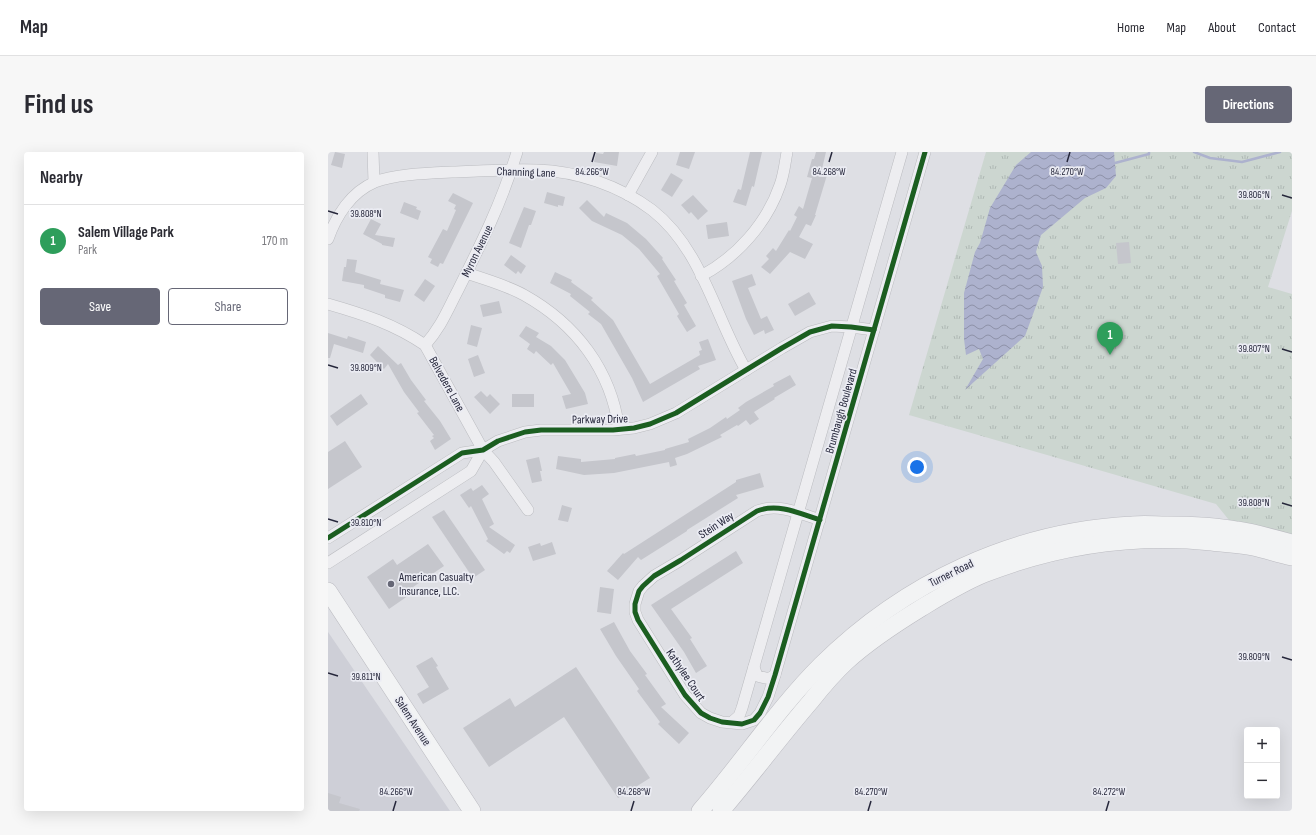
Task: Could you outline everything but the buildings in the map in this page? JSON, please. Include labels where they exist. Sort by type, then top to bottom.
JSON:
[{"type":"main road","name":"Turner Road","points":[[700,811],[799,688],[822,664],[879,615],[915,590],[956,569],[996,552],[1042,538],[1085,530],[1132,525],[1182,525],[1237,530],[1292,543]]},
{"type":"main road","name":"Turner Road","points":[[721,811],[796,718],[846,661],[875,638],[905,618],[947,592],[983,575],[1027,559],[1066,549],[1107,542],[1150,539],[1202,541],[1251,546],[1292,557]]},
{"type":"main road","name":"Salem Avenue","points":[[328,591],[472,811]]},
{"type":"street","points":[[328,239],[337,218],[346,205],[361,190],[374,182],[373,152]]},
{"type":"street","name":"Myron Avenue","points":[[425,345],[441,325],[467,273],[497,210],[517,152]]},
{"type":"street","points":[[628,195],[652,152]]},
{"type":"street","points":[[701,276],[721,264],[754,232],[763,219],[780,186],[787,152]]},
{"type":"street","name":"Brumbaugh Boulevard","points":[[754,667],[902,152]]},
{"type":"street","name":"Brumbaugh Boulevard","points":[[775,675],[925,152]]},
{"type":"street","name":"Channing Lane","points":[[374,182],[383,179],[420,174],[537,170],[572,174],[593,180],[628,195],[651,210],[676,234],[689,252],[718,315],[746,370]]},
{"type":"street","points":[[467,273],[523,295],[560,319],[572,331],[597,364],[605,379],[617,412],[620,429]]},
{"type":"street","name":"Belvedere Lane","points":[[328,304],[379,319],[425,345],[483,450],[494,462],[528,510]]},
{"type":"street","name":"Parkway Drive","points":[[328,538],[462,453],[483,450],[511,436],[533,431],[599,431],[634,428],[665,419],[810,332],[832,326],[874,330]]},
{"type":"street","points":[[328,563],[471,471],[483,450]]},
{"type":"street","name":"Stein Way","points":[[636,596],[643,586],[654,576],[757,511],[772,508],[798,513],[820,520]]},
{"type":"street","name":"Kathylee Court","points":[[636,596],[635,604],[638,620],[685,695],[701,713],[722,722],[742,724],[754,720],[760,713],[768,697],[775,675]]},
{"type":"street","points":[[754,667],[757,676],[770,678],[775,675]]},
{"type":"street","points":[[732,722],[739,716],[754,667]]},
{"type":"shaded area","points":[[328,632],[450,811],[328,811]]},
{"type":"green space","points":[[986,152],[1292,152],[1292,211],[1268,287],[1292,294],[1292,543],[1237,530],[1216,504],[909,415]]},
{"type":"water","points":[[1031,152],[1114,152],[1116,176],[1106,188],[1085,198],[1041,235],[1036,252],[1042,266],[1043,287],[1025,336],[965,390],[983,359],[979,349],[966,355],[964,339],[964,293],[975,252],[980,243],[990,208],[1016,165]]},
{"type":"waterway","points":[[1115,163],[1149,154],[1149,152]]},
{"type":"waterway","points":[[1194,152],[1210,158],[1242,162],[1280,152]]},
{"type":"cycle path","points":[[820,520],[812,517],[796,512],[781,508],[757,511],[654,576],[639,591],[635,604],[635,612],[638,620],[685,695],[701,713],[722,722],[742,724],[754,720],[760,713],[768,697],[775,675],[925,152]]},
{"type":"cycle path","points":[[328,538],[462,453],[483,450],[498,441],[525,432],[541,430],[613,430],[634,428],[650,424],[676,413],[810,332],[832,326],[874,330]]},
{"type":"place","name":"Salem Village Park","points":[[1110,355]]},
{"type":"place","name":"American Casualty Insurance, LLC.","points":[[391,584]]}]
